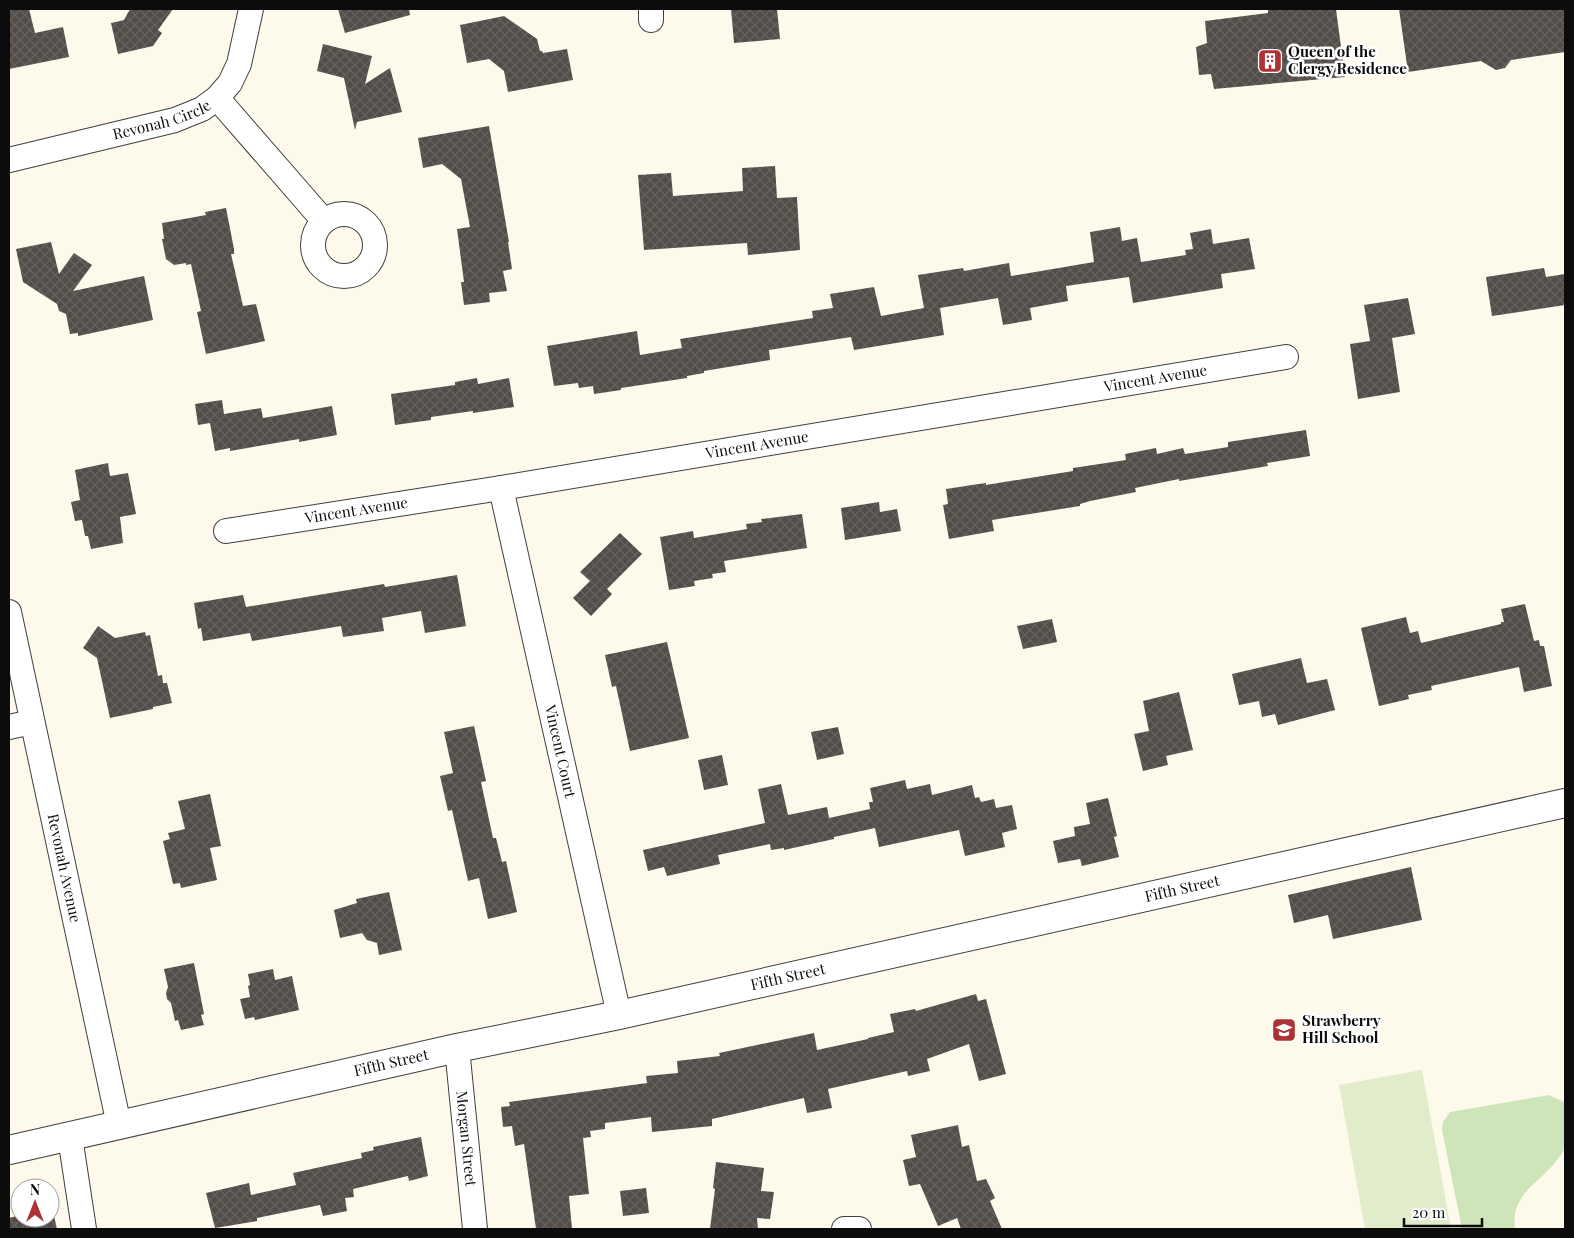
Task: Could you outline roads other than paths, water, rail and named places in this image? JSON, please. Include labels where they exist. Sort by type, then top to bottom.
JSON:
[{"type":"street","name":"Revonah Circle","points":[[9,160],[194,114],[217,98],[230,82],[239,64],[251,9]]},
{"type":"street","points":[[217,98],[324,221]]},
{"type":"street","name":"Vincent Avenue","points":[[226,531],[500,488],[1286,356]]},
{"type":"street","name":"Vincent Court","points":[[500,488],[618,1014]]},
{"type":"street","name":"Revonah Avenue","points":[[9,612],[119,1125]]},
{"type":"street","points":[[9,727],[32,722]]},
{"type":"street","name":"Fifth Street","points":[[9,1150],[457,1048],[618,1014],[1565,803]]},
{"type":"street","name":"Morgan Street","points":[[457,1048],[476,1229]]},
{"type":"street","points":[[70,1136],[84,1229]]},
{"type":"street","points":[[844,1229],[860,1229]]},
{"type":"place","name":"Queen of the Clergy Residence","points":[[1270,61]]},
{"type":"place","name":"Strawberry Hill School","points":[[1284,1030]]}]
